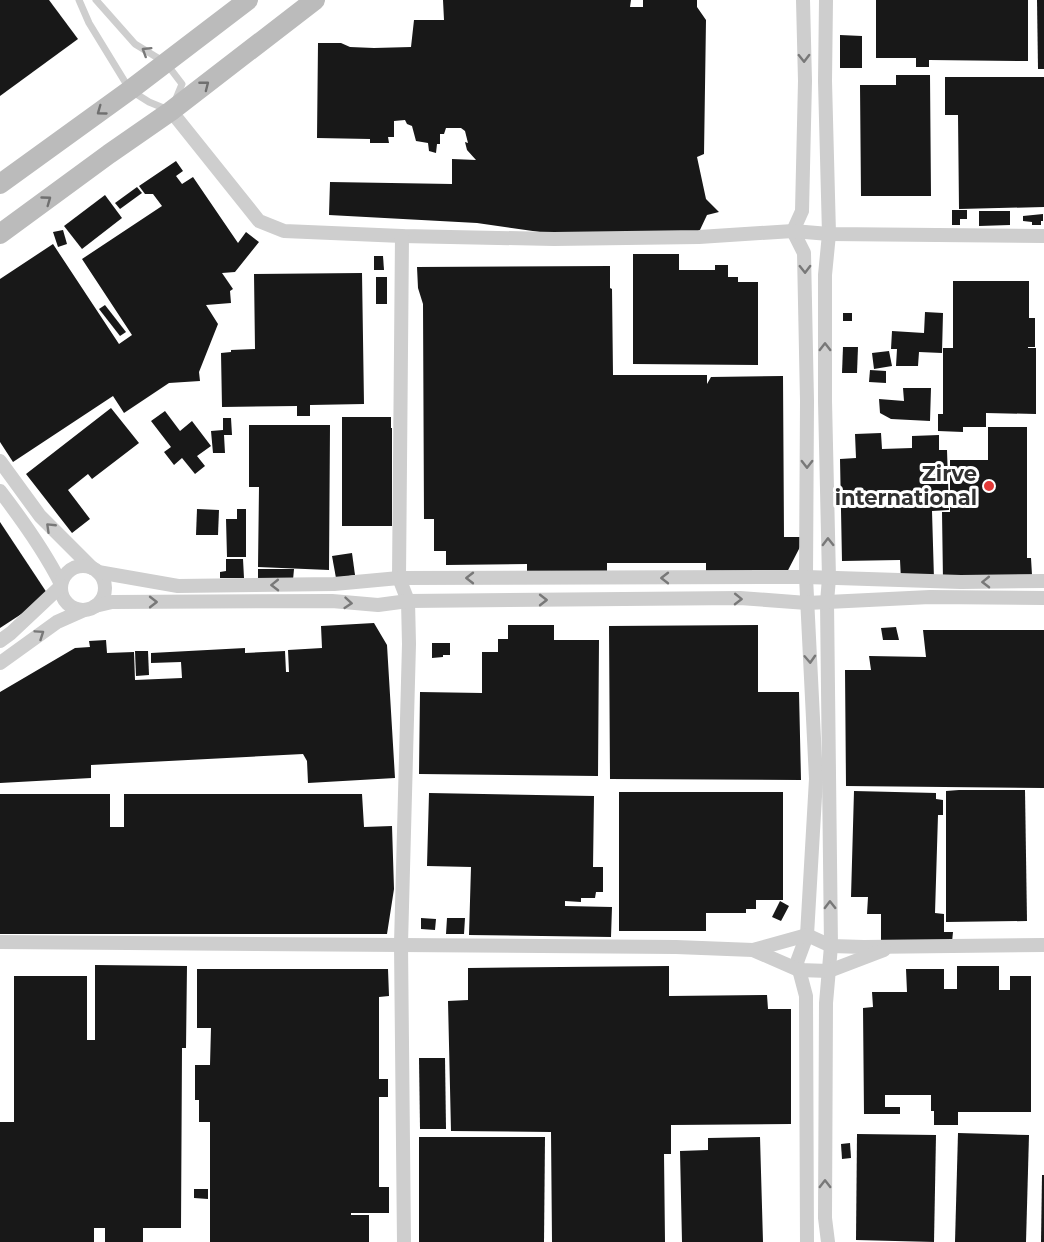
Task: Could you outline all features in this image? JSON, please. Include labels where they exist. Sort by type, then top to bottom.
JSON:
[{"type":"street","points":[[0,184],[130,90],[248,0]]},
{"type":"street","points":[[0,234],[171,111],[315,0]]},
{"type":"street","points":[[793,231],[802,211],[805,81],[803,0]]},
{"type":"street","points":[[826,0],[828,234],[825,275],[825,401],[831,946],[826,1003],[825,1218],[828,1242]]},
{"type":"street","points":[[805,81],[825,81]]},
{"type":"street","points":[[171,111],[259,221],[284,231],[554,239],[699,237],[793,231],[828,234],[1044,236]]},
{"type":"street","points":[[793,231],[804,253],[807,603],[816,779],[807,935],[797,962],[806,996],[807,1242]]},
{"type":"street","points":[[402,236],[399,578],[408,601],[409,644],[401,944],[404,1242]]},
{"type":"street","points":[[807,401],[825,401]]},
{"type":"street","points":[[0,461],[40,516],[95,570],[105,584],[102,599],[89,608],[75,608],[69,604],[63,596],[52,565],[25,523],[0,491]]},
{"type":"street","points":[[0,641],[61,585],[64,576],[74,568],[81,566],[178,586],[334,584],[399,578],[828,578],[962,582],[1044,581]]},
{"type":"street","points":[[0,663],[57,622],[89,608],[112,602],[320,601],[378,605],[408,601],[740,598],[807,603],[930,597],[1044,598]]},
{"type":"street","points":[[0,942],[401,944],[753,950],[807,935],[831,946],[1044,945]]},
{"type":"street","points":[[753,950],[799,970],[828,971],[892,947]]},
{"type":"street","points":[[807,1105],[825,1105]]},
{"type":"lane","points":[[79,0],[89,23],[130,90],[149,102],[171,111],[182,84],[166,63],[135,44],[96,0]]},
{"type":"building","points":[[0,0],[49,0],[78,39],[0,96]]},
{"type":"building","points":[[443,0],[631,0],[630,7],[643,7],[643,0],[697,0],[697,7],[706,20],[704,154],[697,157],[706,199],[719,212],[707,215],[699,232],[554,234],[477,223],[329,215],[330,182],[452,184],[452,159],[476,160],[467,150],[465,131],[461,128],[446,128],[444,134],[440,134],[440,144],[437,144],[436,153],[429,151],[428,143],[416,141],[412,126],[405,120],[394,121],[394,137],[388,137],[389,143],[370,143],[370,139],[317,138],[318,43],[341,43],[350,47],[411,47],[414,20],[444,20]]},
{"type":"building","points":[[876,0],[1028,0],[1028,61],[929,60],[929,67],[916,67],[916,58],[876,58]]},
{"type":"building","points":[[1037,0],[1044,0],[1044,69],[1038,69]]},
{"type":"building","points":[[840,35],[862,36],[862,68],[840,68]]},
{"type":"building","points":[[896,75],[930,75],[931,196],[861,196],[860,85],[896,85]]},
{"type":"building","points":[[945,77],[1044,77],[1044,207],[959,209],[958,115],[945,115]]},
{"type":"building","points":[[176,161],[183,171],[176,176],[182,184],[193,177],[238,243],[246,232],[259,242],[235,272],[222,273],[233,289],[230,291],[231,303],[206,305],[218,324],[199,372],[200,381],[169,383],[124,413],[113,396],[13,462],[0,442],[0,279],[53,244],[119,344],[132,335],[82,259],[162,206],[153,194],[145,194],[139,186]]},
{"type":"building","points":[[137,187],[142,193],[120,209],[115,203]]},
{"type":"building","points":[[105,195],[122,218],[82,249],[64,226]]},
{"type":"building","points":[[952,210],[967,210],[967,219],[960,219],[960,225],[952,225]]},
{"type":"building","points":[[979,211],[1010,211],[1010,225],[979,226]]},
{"type":"building","points":[[1043,214],[1041,225],[1032,225],[1032,222],[1023,221],[1023,216]]},
{"type":"building","points":[[63,230],[67,244],[58,247],[53,232]]},
{"type":"building","points":[[633,254],[679,254],[679,270],[715,270],[715,265],[728,265],[728,277],[738,277],[738,282],[758,282],[758,365],[633,364]]},
{"type":"building","points":[[374,256],[383,256],[384,270],[374,270]]},
{"type":"building","points":[[610,266],[613,375],[707,375],[707,384],[711,377],[783,376],[784,537],[800,537],[800,547],[784,578],[706,578],[706,563],[607,563],[607,582],[527,582],[527,564],[446,565],[446,551],[434,551],[434,519],[424,519],[423,304],[418,288],[417,267]]},
{"type":"building","points":[[362,273],[364,404],[310,405],[310,416],[297,416],[297,406],[222,407],[221,353],[231,352],[231,350],[255,349],[254,274]]},
{"type":"building","points":[[376,277],[387,277],[387,304],[376,304]]},
{"type":"building","points":[[953,281],[1029,281],[1029,318],[1035,318],[1035,347],[1028,348],[1036,348],[1036,414],[986,413],[986,427],[963,427],[963,432],[938,431],[938,414],[943,414],[943,348],[953,348]]},
{"type":"building","points":[[105,305],[126,332],[120,336],[99,309]]},
{"type":"building","points":[[925,312],[943,313],[942,353],[919,352],[918,366],[896,366],[897,349],[891,349],[892,331],[924,333]]},
{"type":"building","points":[[843,313],[852,313],[852,321],[843,321]]},
{"type":"building","points":[[843,347],[858,347],[857,373],[842,373]]},
{"type":"building","points":[[889,351],[892,366],[874,369],[872,353]]},
{"type":"building","points":[[870,370],[886,371],[886,383],[869,382]]},
{"type":"building","points":[[903,388],[931,388],[930,421],[891,419],[880,413],[879,399],[904,401]]},
{"type":"building","points":[[111,408],[139,443],[92,479],[88,474],[68,490],[90,519],[72,533],[26,474]]},
{"type":"building","points":[[165,411],[180,431],[192,421],[211,446],[197,456],[205,466],[195,474],[182,458],[174,465],[164,452],[171,447],[151,421]]},
{"type":"building","points":[[342,417],[391,417],[392,526],[342,526]]},
{"type":"building","points":[[223,418],[231,418],[232,435],[224,435],[225,453],[213,453],[211,431],[223,430]]},
{"type":"building","points":[[249,425],[330,425],[329,570],[258,567],[259,487],[249,487]]},
{"type":"building","name":"Zirve international","points":[[988,427],[1027,427],[1027,558],[1031,558],[1032,575],[943,581],[942,512],[950,512],[950,460],[988,460]]},
{"type":"building","points":[[881,433],[882,449],[912,448],[912,436],[939,435],[939,450],[947,450],[949,510],[932,511],[934,579],[901,580],[900,560],[842,561],[840,459],[856,458],[855,434]]},
{"type":"building","points":[[197,509],[219,510],[218,535],[196,535]]},
{"type":"building","points":[[237,509],[246,509],[246,557],[227,557],[226,519],[237,519]]},
{"type":"building","points":[[0,522],[49,596],[0,628]]},
{"type":"building","points":[[352,553],[355,575],[336,578],[332,556]]},
{"type":"building","points":[[226,559],[243,559],[244,578],[220,578],[220,572],[226,571]]},
{"type":"building","points":[[258,569],[294,569],[293,580],[258,579]]},
{"type":"building","points":[[374,623],[387,645],[395,778],[308,783],[307,761],[303,754],[91,765],[91,778],[0,783],[0,692],[75,648],[90,647],[89,641],[106,640],[107,653],[134,652],[135,680],[182,678],[181,662],[151,663],[151,653],[245,648],[245,653],[285,651],[286,672],[289,672],[288,650],[322,648],[321,626]]},
{"type":"building","points":[[508,625],[554,625],[554,640],[599,640],[598,776],[419,774],[420,692],[482,693],[482,652],[498,652],[498,639],[508,639]]},
{"type":"building","points":[[758,625],[758,692],[799,692],[801,780],[610,779],[609,626]]},
{"type":"building","points":[[896,627],[899,640],[883,640],[881,628]]},
{"type":"building","points":[[923,630],[1044,630],[1044,788],[846,786],[845,670],[871,670],[869,656],[926,657]]},
{"type":"building","points":[[432,643],[450,643],[450,655],[432,658]]},
{"type":"building","points":[[135,651],[148,651],[149,675],[136,676]]},
{"type":"building","points":[[1025,790],[1027,921],[946,922],[946,791]]},
{"type":"building","points":[[854,791],[936,793],[936,799],[943,800],[943,815],[938,815],[935,913],[944,914],[944,932],[953,932],[952,942],[881,940],[881,914],[867,914],[868,897],[851,897]]},
{"type":"building","points":[[619,792],[783,792],[783,900],[756,900],[756,909],[746,909],[746,913],[706,913],[706,931],[619,931]]},
{"type":"building","points":[[429,793],[594,796],[593,867],[603,867],[603,892],[596,892],[595,898],[581,898],[581,902],[565,901],[565,906],[612,907],[611,937],[469,935],[471,867],[427,866]]},
{"type":"building","points":[[0,794],[110,794],[110,827],[124,827],[124,794],[362,794],[364,827],[392,826],[394,889],[387,934],[0,934]]},
{"type":"building","points":[[780,901],[789,906],[781,921],[772,917]]},
{"type":"building","points":[[421,918],[436,919],[435,930],[421,929]]},
{"type":"building","points":[[447,918],[465,918],[464,934],[446,934]]},
{"type":"building","points":[[95,965],[187,966],[186,1048],[182,1048],[181,1228],[143,1228],[143,1242],[105,1242],[105,1228],[94,1228],[94,1242],[0,1242],[0,1122],[14,1122],[14,976],[87,976],[87,1040],[95,1040]]},
{"type":"building","points":[[669,966],[669,996],[767,995],[768,1009],[791,1009],[791,1124],[671,1125],[671,1154],[664,1154],[665,1242],[552,1242],[551,1132],[451,1131],[448,1001],[468,1000],[468,968]]},
{"type":"building","points":[[957,966],[999,966],[999,990],[1010,990],[1010,976],[1031,976],[1031,1112],[958,1112],[958,1125],[934,1125],[931,1095],[885,1095],[885,1107],[900,1107],[900,1114],[864,1114],[863,1008],[873,1007],[872,992],[907,992],[906,969],[944,969],[944,989],[957,989]]},
{"type":"building","points":[[197,969],[388,969],[389,996],[379,997],[379,1079],[388,1079],[388,1097],[379,1097],[379,1187],[389,1187],[389,1213],[351,1213],[351,1215],[369,1215],[369,1242],[210,1242],[210,1122],[199,1122],[199,1100],[195,1100],[195,1065],[210,1065],[211,1028],[197,1028]]},
{"type":"building","points":[[419,1058],[445,1058],[446,1129],[420,1129]]},
{"type":"building","points":[[958,1133],[1029,1135],[1026,1242],[955,1242]]},
{"type":"building","points":[[857,1134],[936,1135],[934,1242],[856,1240]]},
{"type":"building","points":[[419,1137],[545,1137],[544,1242],[419,1242]]},
{"type":"building","points":[[760,1137],[763,1242],[682,1242],[680,1151],[708,1150],[708,1138]]},
{"type":"building","points":[[850,1143],[851,1158],[842,1159],[841,1144]]},
{"type":"building","points":[[1042,1175],[1044,1175],[1044,1242],[1041,1242]]},
{"type":"building","points":[[194,1189],[208,1189],[208,1199],[194,1198]]},
{"type":"place","name":"Zirve international","points":[[989,486]]}]
